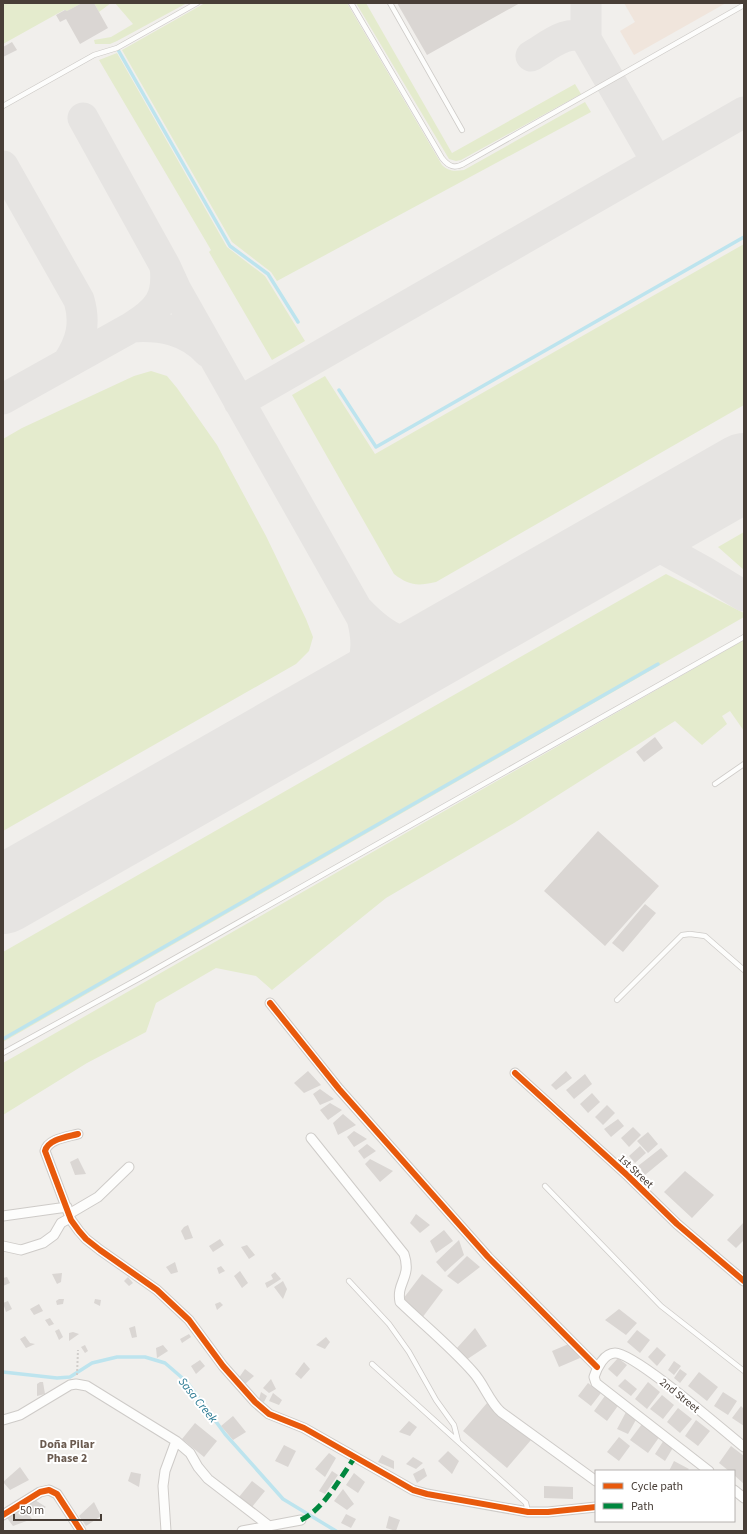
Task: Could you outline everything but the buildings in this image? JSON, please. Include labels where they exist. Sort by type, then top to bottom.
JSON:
[{"type":"street","points":[[270,1004],[339,1089],[488,1257],[597,1367],[594,1377],[596,1383],[708,1470]]},
{"type":"street","name":"1st Street","points":[[515,1073],[628,1176],[677,1224],[744,1281]]},
{"type":"street","points":[[78,1134],[53,1142],[46,1147],[45,1151],[52,1174],[69,1213],[86,1239],[157,1290],[189,1320],[223,1366],[255,1402],[269,1414],[304,1428],[413,1490],[445,1498],[528,1512],[548,1512],[595,1507]]},
{"type":"street","points":[[311,1138],[404,1254],[408,1266],[406,1278],[399,1290],[400,1302],[473,1371],[496,1406],[595,1481]]},
{"type":"street","points":[[3,1246],[21,1250],[43,1243],[54,1234],[69,1213],[98,1197],[129,1167]]},
{"type":"street","points":[[3,1216],[69,1213]]},
{"type":"street","name":"2nd Street","points":[[597,1367],[610,1354],[624,1355],[648,1370],[744,1447]]},
{"type":"street","points":[[3,1420],[20,1415],[70,1385],[82,1384],[176,1441],[190,1453],[198,1467],[208,1479],[268,1526]]},
{"type":"street","points":[[166,1531],[163,1486],[165,1472],[176,1441]]},
{"type":"street","points":[[3,1515],[40,1492],[49,1490],[57,1494],[82,1531]]},
{"type":"street","points":[[735,1491],[744,1499]]},
{"type":"street","points":[[242,1531],[300,1520]]},
{"type":"lane","points":[[3,106],[94,55],[117,48],[197,3]]},
{"type":"lane","points":[[351,3],[442,158],[448,165],[454,167],[465,163],[744,5]]},
{"type":"lane","points":[[390,3],[462,130]]},
{"type":"lane","points":[[3,1053],[140,978],[744,637]]},
{"type":"lane","points":[[715,784],[743,767]]},
{"type":"lane","points":[[617,1000],[682,935],[690,934],[704,936],[744,970]]},
{"type":"lane","points":[[545,1186],[661,1306],[744,1371]]},
{"type":"lane","points":[[349,1281],[389,1324],[409,1352],[436,1400],[454,1425],[458,1441]]},
{"type":"lane","points":[[372,1364],[526,1503],[528,1512]]},
{"type":"path","points":[[77,1375],[78,1350]]},
{"type":"shaded area","points":[[624,3],[726,3],[634,55],[620,31],[635,22]]},
{"type":"green space","points":[[3,3],[82,3],[67,11],[64,10],[3,44]]},
{"type":"green space","points":[[94,3],[111,3],[99,12]]},
{"type":"green space","points":[[115,3],[187,3],[117,41],[110,44],[95,44],[94,40],[111,37],[133,24]]},
{"type":"green space","points":[[205,3],[347,3],[442,165],[450,170],[464,170],[585,102],[591,112],[277,281],[271,272],[232,242],[122,50]]},
{"type":"green space","points":[[356,3],[366,3],[452,153],[575,84],[581,94],[461,160],[456,161],[449,159]]},
{"type":"green space","points":[[117,53],[227,247],[265,276],[305,341],[272,360],[209,252],[211,250],[99,60]]},
{"type":"green space","points":[[744,244],[744,405],[436,582],[414,584],[405,581],[394,574],[292,395],[325,376],[375,454]]},
{"type":"green space","points":[[151,371],[167,376],[217,445],[266,536],[306,619],[313,637],[309,651],[296,664],[3,831],[3,439],[22,428],[134,376]]},
{"type":"green space","points":[[744,532],[744,570],[718,547]]},
{"type":"green space","points":[[666,574],[744,613],[744,617],[3,1042],[3,952]]},
{"type":"green space","points":[[744,640],[744,731],[730,711],[722,716],[727,724],[702,745],[675,721],[514,823],[386,898],[272,990],[256,976],[216,968],[156,1003],[146,1032],[87,1063],[3,1115],[3,1063]]},
{"type":"waterway","points":[[117,48],[230,246],[268,274],[298,322]]},
{"type":"waterway","points":[[339,390],[376,447],[744,237]]},
{"type":"waterway","points":[[3,1039],[658,664]]},
{"type":"waterway","name":"Sasa Creek","points":[[3,1372],[57,1378],[70,1377],[92,1363],[117,1357],[145,1357],[165,1363],[187,1382],[225,1434],[283,1499],[336,1531]]},
{"type":"taxiway","points":[[586,3],[586,39]]},
{"type":"taxiway","points":[[531,56],[565,37],[572,35],[586,39],[657,162]]},
{"type":"taxiway","points":[[239,402],[744,112]]},
{"type":"taxiway","points":[[83,118],[165,266],[165,287],[160,302],[149,315],[132,327]]},
{"type":"taxiway","points":[[3,166],[79,300],[82,317],[81,332],[76,347],[68,362]]},
{"type":"taxiway","points":[[165,266],[176,290],[362,618],[366,645],[362,666],[358,676],[334,706]]},
{"type":"taxiway","points":[[3,399],[132,327],[153,327],[173,330],[191,339],[208,352]]},
{"type":"taxiway","points":[[636,534],[703,571],[744,596]]},
{"type":"taxiway","points":[[359,611],[379,629],[398,640],[419,644],[445,643]]},
{"type":"runway","points":[[3,895],[744,472]]},
{"type":"marked path","points":[[301,1520],[309,1515],[324,1501],[355,1457]]},
{"type":"cycle path","points":[[270,1003],[339,1089],[488,1257],[597,1367]]},
{"type":"cycle path","points":[[515,1073],[628,1176],[677,1224],[744,1281]]},
{"type":"cycle path","points":[[78,1134],[54,1141],[45,1151],[71,1220],[86,1239],[157,1290],[189,1320],[223,1366],[255,1402],[269,1414],[304,1428],[413,1490],[427,1494],[528,1512],[548,1512],[595,1507]]},
{"type":"cycle path","points":[[3,1515],[40,1492],[49,1490],[57,1494],[81,1531]]},
{"type":"district","name":"Doña Pilar Phase 2","points":[[67,1451]]}]
